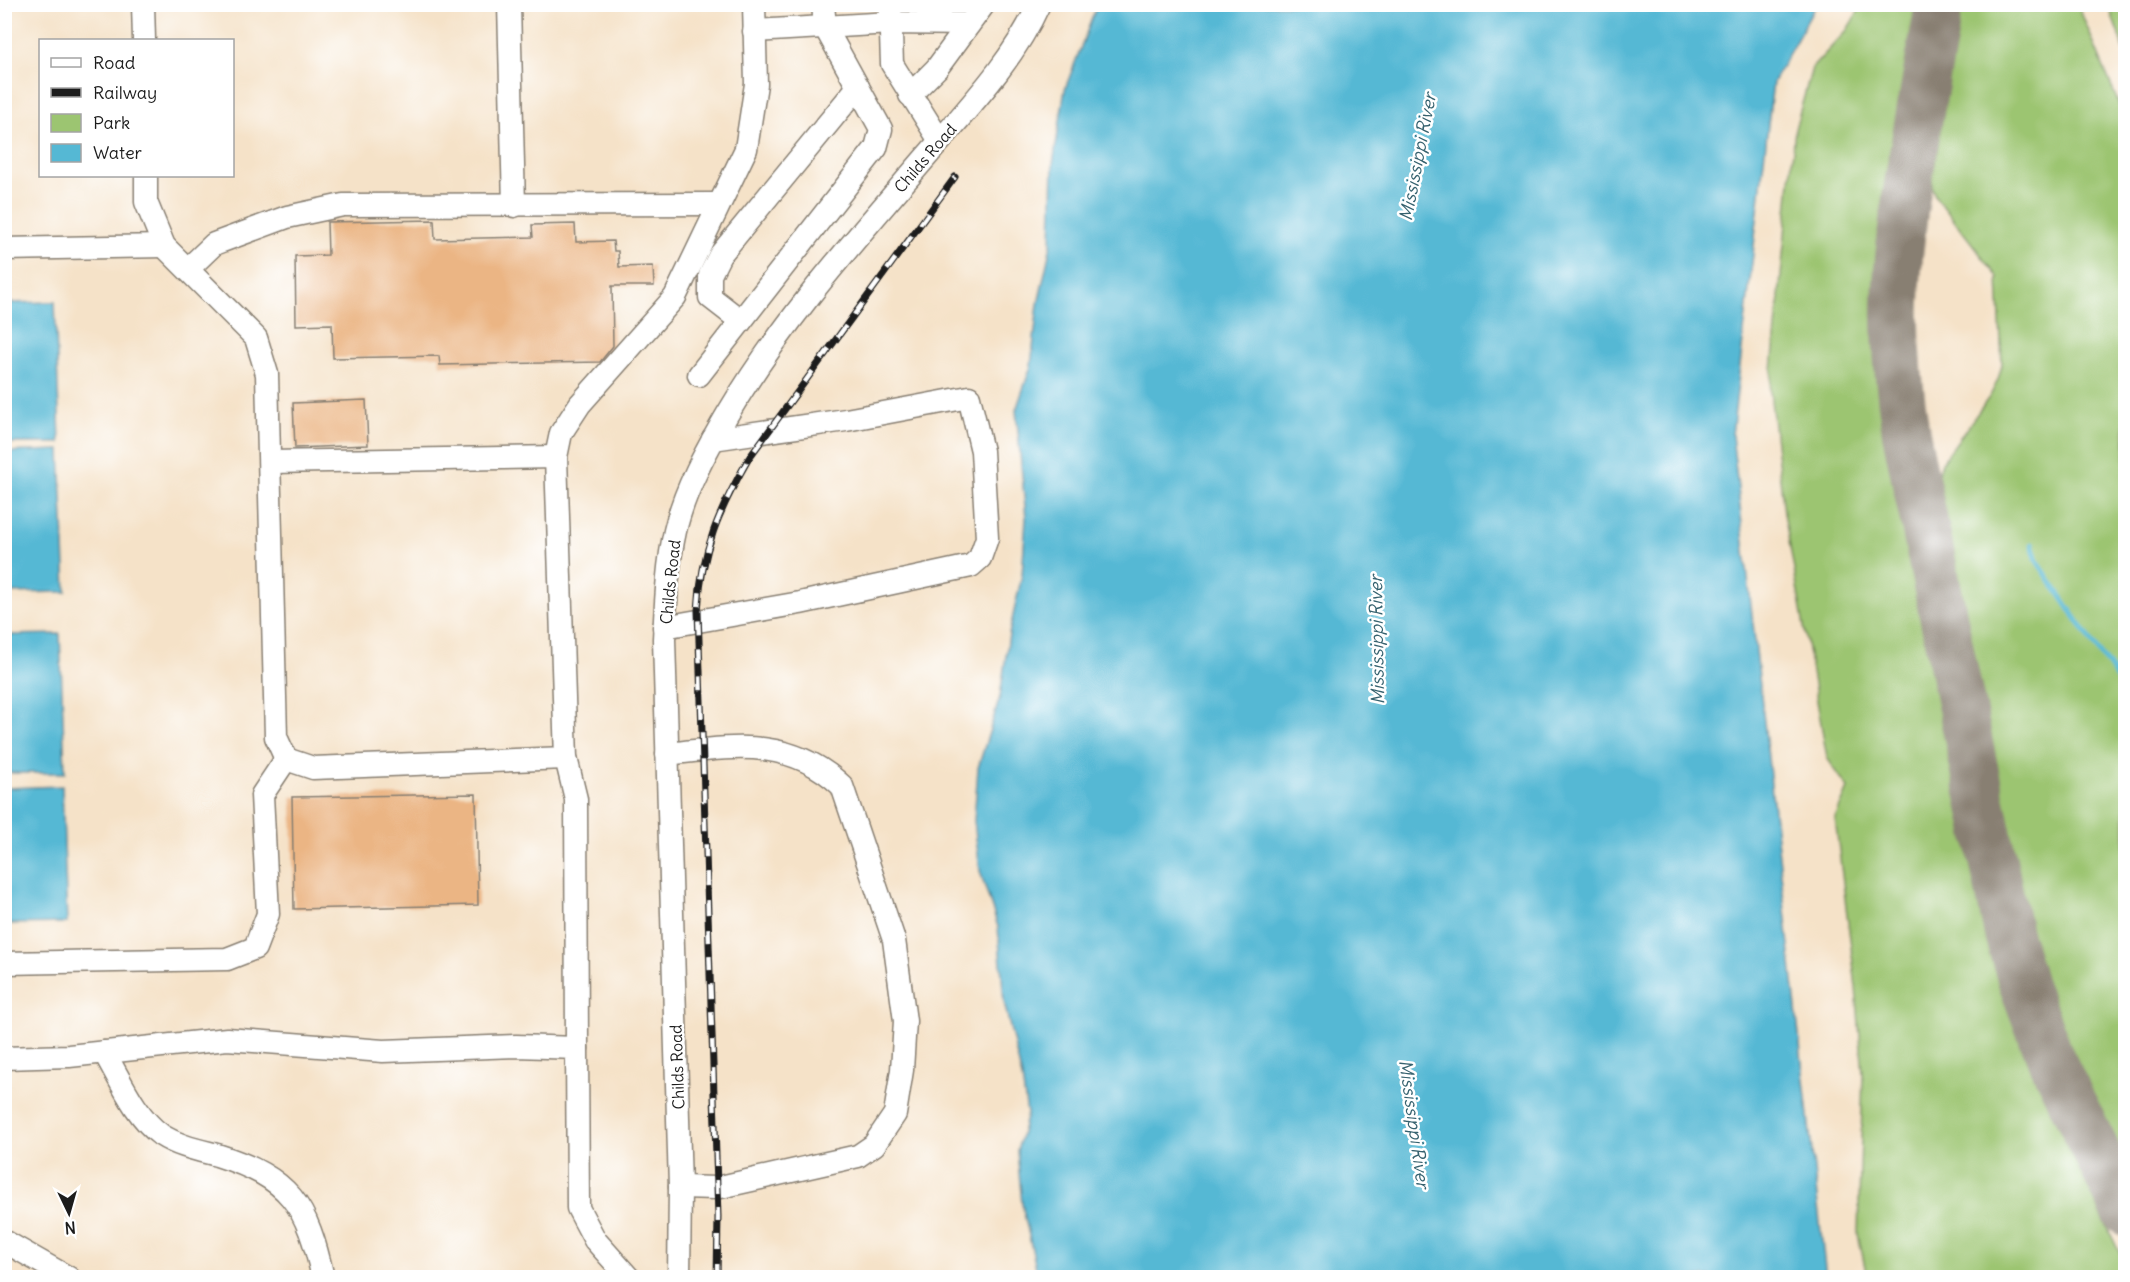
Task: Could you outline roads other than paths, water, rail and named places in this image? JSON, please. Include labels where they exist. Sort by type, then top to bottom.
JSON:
[{"type":"street","points":[[143,4],[144,39]]},
{"type":"street","points":[[509,4],[514,206]]},
{"type":"street","points":[[629,1278],[595,1240],[578,1209],[576,799],[566,758],[556,457],[561,433],[580,404],[675,297],[746,149],[756,84],[754,4]]},
{"type":"street","points":[[910,95],[937,68],[984,4]]},
{"type":"street","name":"Childs Road","points":[[679,1278],[680,1187],[664,627],[668,573],[675,530],[688,490],[712,439],[748,379],[803,301],[988,85],[1028,28],[1039,4]]},
{"type":"street","points":[[754,31],[824,16],[890,14],[969,24]]},
{"type":"street","points":[[890,14],[892,64],[940,141]]},
{"type":"street","points":[[699,375],[876,148],[881,129],[824,16]]},
{"type":"street","points":[[741,321],[710,297],[710,275],[720,255],[858,87]]},
{"type":"street","points":[[146,177],[146,202],[164,246],[189,268],[256,338],[267,374],[271,462],[276,737],[286,759],[313,768],[566,758]]},
{"type":"street","points":[[189,268],[214,244],[287,217],[343,205],[719,204]]},
{"type":"street","points":[[4,249],[164,246]]},
{"type":"street","points":[[794,253],[824,276]]},
{"type":"street","points":[[664,627],[800,603],[971,566],[980,558],[987,538],[982,451],[969,397],[846,420],[712,439]]},
{"type":"street","points":[[271,462],[556,457]]},
{"type":"street","points":[[667,754],[760,748],[786,752],[824,769],[842,786],[894,940],[906,1021],[902,1070],[894,1114],[874,1145],[858,1156],[802,1171],[716,1188],[680,1187]]},
{"type":"street","points":[[4,963],[227,959],[255,948],[268,914],[262,795],[286,759]]},
{"type":"street","points":[[4,1058],[104,1052],[227,1039],[383,1051],[516,1046],[577,1048]]},
{"type":"street","points":[[104,1052],[142,1116],[160,1134],[177,1144],[254,1167],[271,1177],[289,1193],[305,1214],[323,1278]]},
{"type":"street","points":[[4,1241],[69,1278]]},
{"type":"water","name":"Mississippi River","points":[[1097,5],[1816,5],[1773,82],[1732,435],[1826,1277],[1038,1277],[1022,1204],[1017,1151],[1027,1114],[1022,1078],[1004,1002],[998,927],[980,871],[974,821],[978,768],[1000,697],[1009,634],[1022,575],[1026,518],[1016,410],[1031,366],[1038,304],[1051,245],[1053,164],[1065,89]]},
{"type":"water","points":[[55,302],[60,443],[5,443],[5,303]]},
{"type":"water","points":[[60,450],[66,592],[5,593],[5,452]]},
{"type":"water","points":[[60,634],[65,773],[5,773],[5,635]]},
{"type":"water","points":[[62,786],[67,923],[5,924],[5,788]]},
{"type":"waterway","points":[[2032,544],[2037,561],[2126,692]]},
{"type":"railway","points":[[717,1278],[718,1216],[698,611],[703,569],[720,513],[749,458],[955,177]]}]
